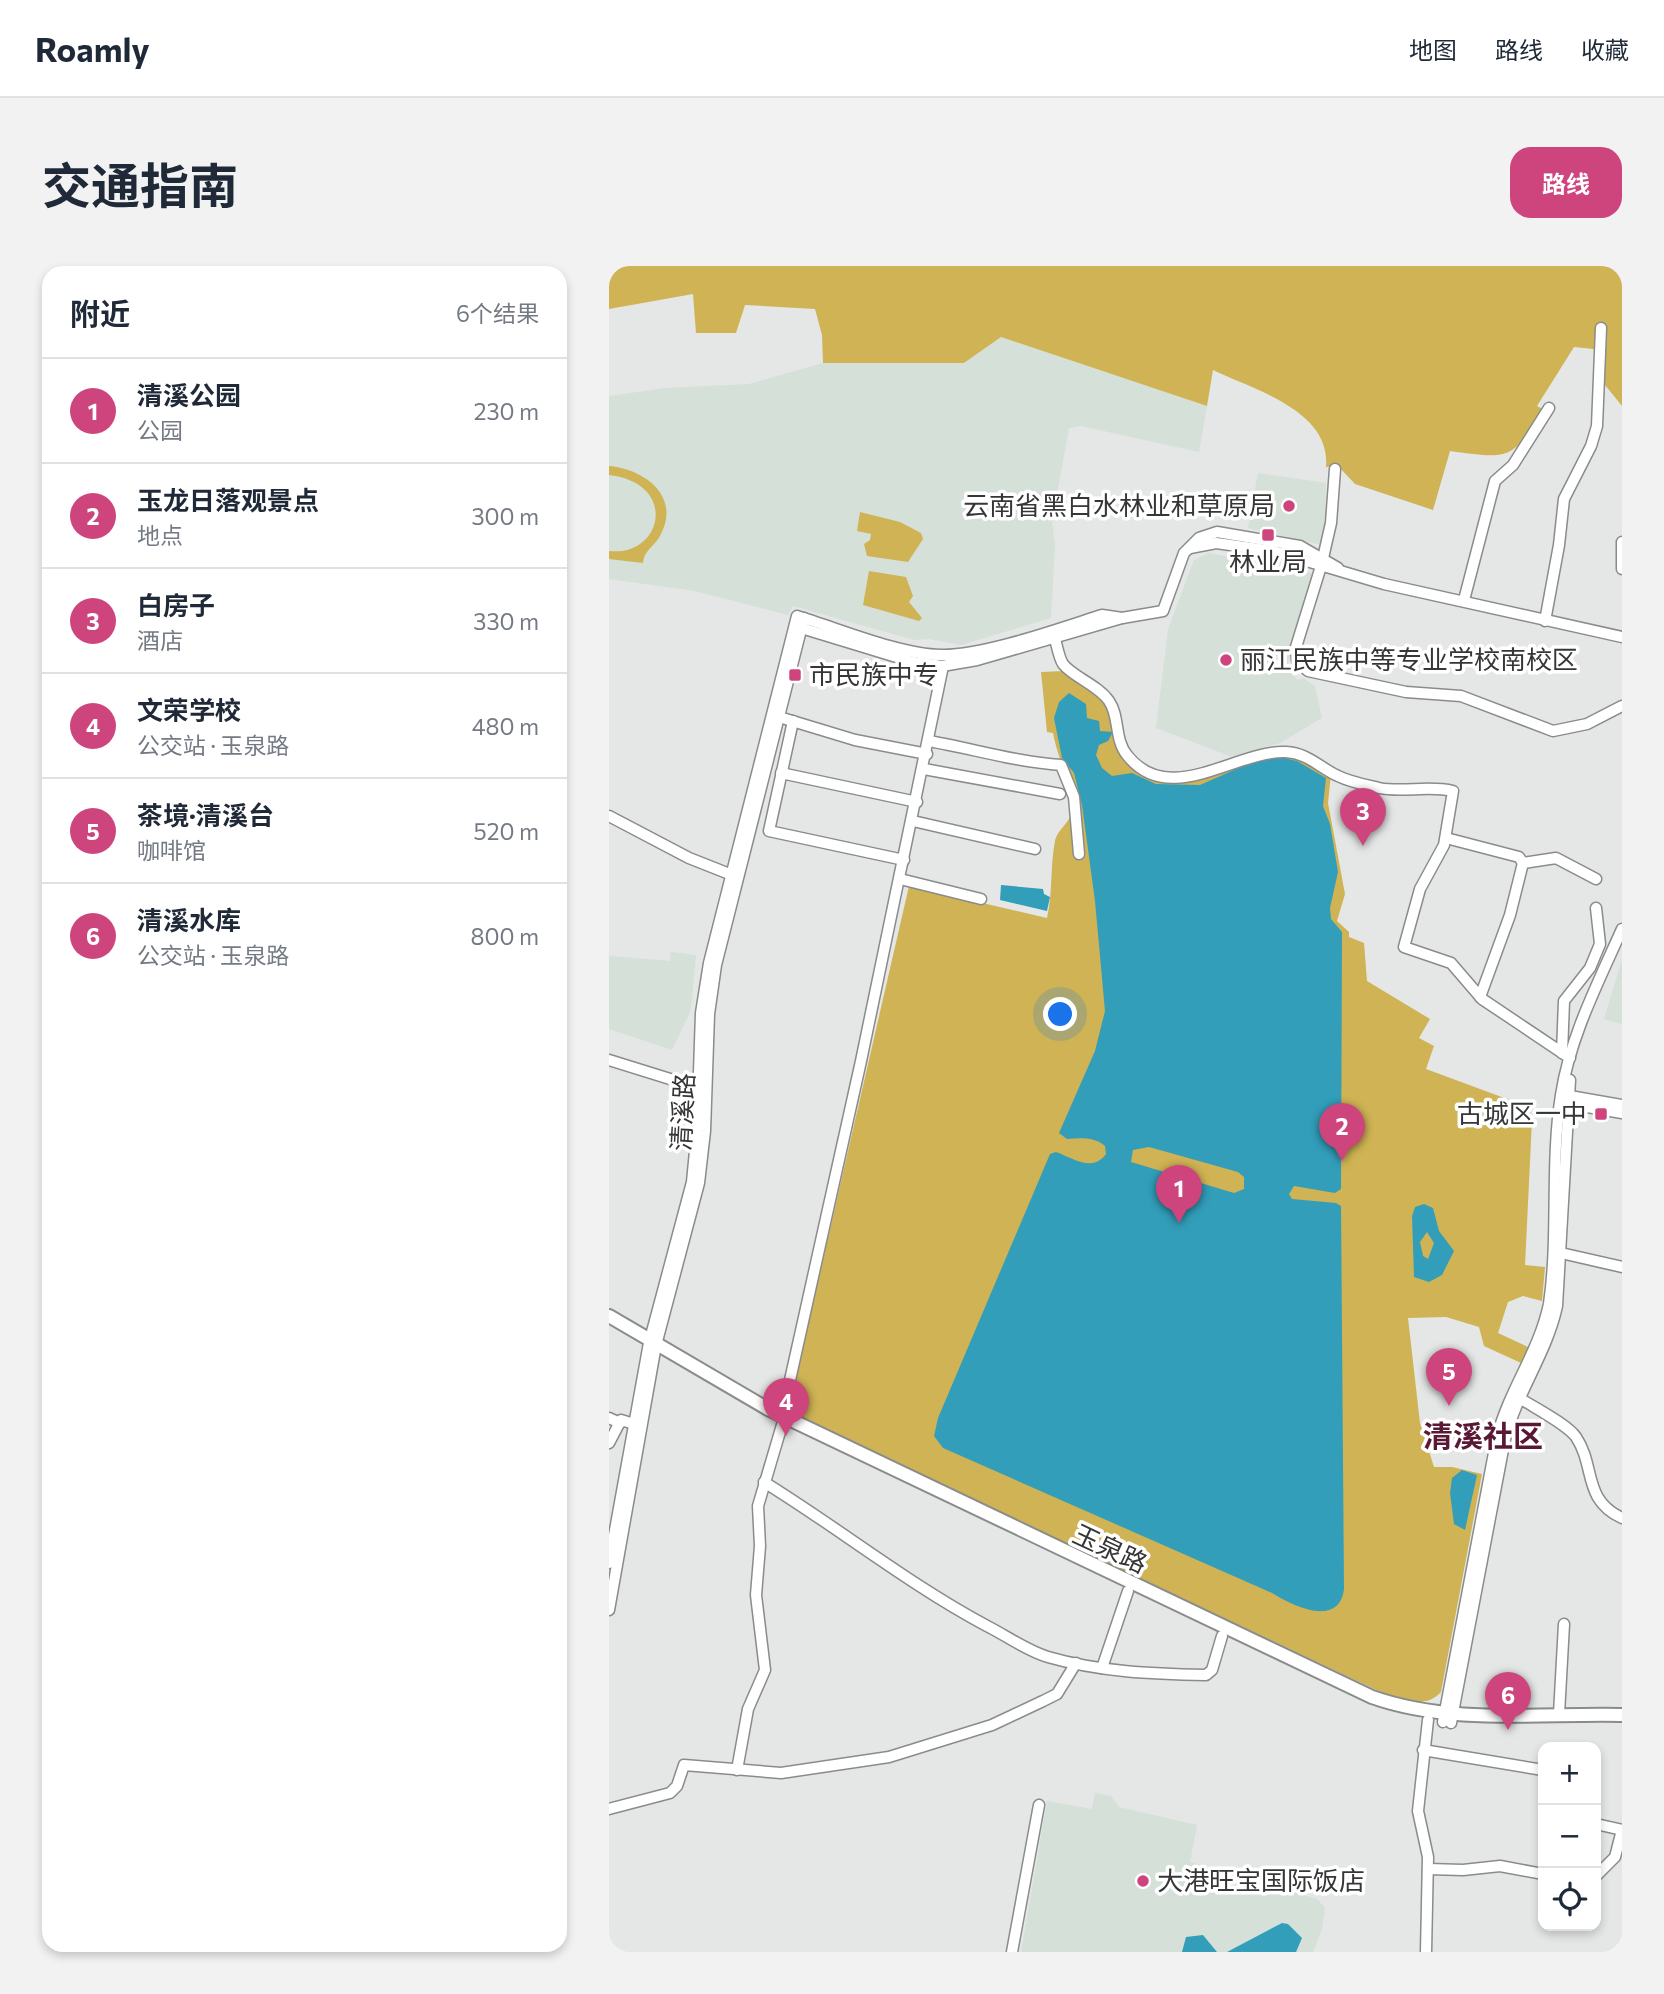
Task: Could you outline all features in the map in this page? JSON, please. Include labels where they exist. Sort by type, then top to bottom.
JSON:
[{"type":"main road","name":"玉泉路","points":[[609,1316],[652,1346]]},
{"type":"main road","name":"玉泉路","points":[[609,1325],[652,1346],[782,1420],[1351,1698],[1401,1716],[1428,1720],[1559,1714],[1622,1715]]},
{"type":"main road","name":"玉泉路","points":[[782,1420],[1355,1690],[1403,1708],[1448,1718],[1622,1723]]},
{"type":"street","points":[[1545,621],[1559,545],[1564,499],[1591,446],[1597,426],[1601,328]]},
{"type":"street","points":[[1464,600],[1495,481],[1513,466],[1549,408]]},
{"type":"street","points":[[1335,469],[1331,523],[1323,561],[1296,647],[1297,660],[1308,671],[1406,692],[1461,696],[1553,731],[1587,724],[1622,706]]},
{"type":"street","points":[[799,622],[913,662],[943,666],[977,660],[1122,618],[1165,609],[1187,549],[1199,538],[1217,532],[1300,546],[1338,568],[1384,584],[1622,637]]},
{"type":"street","points":[[1622,542],[1622,569]]},
{"type":"street","points":[[799,622],[915,652],[942,656],[975,650],[1102,615],[1122,618]]},
{"type":"street","name":"清溪路","points":[[609,1610],[652,1346],[699,1183],[705,1131],[709,1014],[714,974],[779,717],[799,622]]},
{"type":"street","name":"清溪路","points":[[609,1563],[633,1424],[689,1197],[696,1150],[705,983],[799,622]]},
{"type":"street","points":[[1055,639],[1063,664],[1109,701],[1118,740],[1126,754],[1153,774],[1199,776],[1277,752],[1298,754],[1337,776],[1381,788],[1423,787],[1453,791],[1446,838],[1420,889],[1404,947],[1447,960],[1480,996],[1566,1055]]},
{"type":"street","points":[[737,1770],[748,1709],[765,1670],[756,1595],[760,1546],[758,1506],[782,1420],[913,821],[943,666]]},
{"type":"street","points":[[779,717],[855,740],[927,754]]},
{"type":"street","points":[[793,721],[769,831],[904,860]]},
{"type":"street","points":[[929,741],[1011,756],[1023,762],[1061,765],[1073,792],[1079,854]]},
{"type":"street","points":[[924,769],[1060,794]]},
{"type":"street","points":[[781,773],[917,802]]},
{"type":"street","points":[[609,816],[689,859],[731,875]]},
{"type":"street","points":[[913,821],[1035,849]]},
{"type":"street","points":[[1446,838],[1518,857],[1523,863]]},
{"type":"street","points":[[1523,863],[1556,858],[1596,879]]},
{"type":"street","points":[[1480,996],[1510,915],[1523,863]]},
{"type":"street","points":[[900,879],[981,899]]},
{"type":"street","points":[[1448,1718],[1505,1439],[1518,1397],[1552,1325],[1559,1294],[1566,1055],[1564,1001],[1594,960],[1601,939],[1596,908]]},
{"type":"street","points":[[1448,1718],[1499,1429],[1511,1393],[1537,1344],[1547,1314],[1564,1099],[1574,1045],[1622,929]]},
{"type":"street","points":[[1594,960],[1606,965]]},
{"type":"street","points":[[1566,1055],[1574,1045]]},
{"type":"street","points":[[609,1059],[699,1088]]},
{"type":"street","points":[[1564,1099],[1622,1105]]},
{"type":"street","points":[[1564,1099],[1622,1114]]},
{"type":"street","points":[[1561,1253],[1622,1267]]},
{"type":"street","points":[[1518,1397],[1549,1419],[1564,1425],[1576,1437],[1597,1498],[1611,1513],[1622,1518]]},
{"type":"street","points":[[609,1418],[620,1423]]},
{"type":"street","points":[[609,1443],[621,1420],[633,1424]]},
{"type":"street","points":[[764,1482],[815,1514],[856,1546],[929,1595],[1036,1652],[1102,1668],[1206,1675],[1212,1670],[1222,1636]]},
{"type":"street","points":[[1102,1668],[1128,1591]]},
{"type":"street","points":[[1559,1714],[1564,1624]]},
{"type":"street","points":[[609,1809],[670,1793],[677,1786],[684,1765],[782,1773],[895,1755],[992,1725],[1057,1694],[1076,1663]]},
{"type":"street","points":[[1426,1952],[1428,1869],[1418,1811],[1428,1720]]},
{"type":"street","points":[[1423,1750],[1538,1769]]},
{"type":"street","points":[[1012,1952],[1039,1805]]},
{"type":"street","points":[[1601,1825],[1622,1830],[1615,1857],[1601,1871]]},
{"type":"street","points":[[1428,1869],[1464,1870],[1500,1866],[1538,1873]]},
{"type":"shaded area","points":[[609,266],[1622,266],[1622,406],[1605,385],[1603,350],[1574,347],[1537,406],[1544,410],[1516,447],[1497,455],[1450,451],[1433,510],[1355,484],[1338,466],[1326,467],[1324,447],[1316,431],[1303,417],[1268,394],[1213,370],[1207,406],[1001,337],[964,363],[823,363],[822,335],[815,309],[745,305],[736,333],[696,333],[693,294],[609,309]]},
{"type":"shaded area","points":[[1001,337],[1207,406],[1199,452],[1081,426],[1069,428],[1052,522],[1055,545],[1051,618],[961,645],[929,639],[914,640],[793,606],[788,615],[695,591],[609,579],[609,396],[665,388],[749,384],[823,363],[964,363]]},
{"type":"shaded area","points":[[609,466],[622,468],[646,479],[663,497],[666,522],[643,563],[609,559],[609,551],[627,550],[642,543],[651,532],[655,518],[654,504],[646,491],[631,481],[609,475]]},
{"type":"shaded area","name":"云南省黑白水林业和草原局","points":[[1258,473],[1326,483],[1325,533],[1321,545],[1248,528]]},
{"type":"shaded area","points":[[860,512],[900,522],[921,533],[923,539],[908,562],[867,556],[864,544],[870,540],[871,534],[857,531]]},
{"type":"shaded area","name":"丽江民族中等专业学校南校区","points":[[1209,553],[1316,574],[1286,669],[1298,680],[1303,678],[1315,686],[1322,718],[1280,743],[1232,757],[1156,728],[1168,629],[1194,560]]},
{"type":"shaded area","points":[[869,571],[906,577],[913,596],[909,602],[922,618],[919,621],[863,605]]},
{"type":"shaded area","points":[[1065,671],[1103,700],[1127,760],[1150,776],[1201,778],[1269,756],[1299,758],[1331,774],[1328,803],[1345,894],[1337,921],[1349,932],[1349,937],[1364,943],[1367,981],[1430,1019],[1419,1038],[1434,1046],[1426,1069],[1529,1107],[1532,1120],[1525,1265],[1545,1267],[1542,1301],[1523,1296],[1508,1302],[1498,1333],[1528,1347],[1521,1363],[1484,1346],[1479,1327],[1446,1317],[1408,1318],[1420,1423],[1434,1467],[1452,1467],[1482,1474],[1441,1692],[1432,1699],[1411,1701],[1376,1690],[788,1412],[909,886],[1047,918],[1055,841],[1070,817],[1072,808],[1070,791],[1053,733],[1047,732],[1041,672]]},
{"type":"shaded area","points":[[671,952],[696,955],[691,1010],[672,1050],[609,1029],[609,956],[670,961]]},
{"type":"shaded area","points":[[1622,960],[1622,1024],[1604,1019]]},
{"type":"shaded area","name":"大港旺宝国际饭店","points":[[1095,1793],[1111,1796],[1119,1807],[1197,1825],[1190,1862],[1317,1899],[1325,1908],[1322,1929],[1313,1952],[1021,1952],[1047,1801],[1092,1809]]},
{"type":"water","points":[[1069,693],[1086,704],[1087,718],[1099,721],[1100,731],[1113,732],[1108,741],[1099,745],[1096,755],[1102,768],[1112,776],[1132,773],[1156,784],[1200,785],[1259,759],[1280,757],[1297,761],[1326,778],[1323,806],[1330,824],[1338,872],[1330,908],[1331,919],[1342,932],[1341,1189],[1335,1193],[1294,1186],[1289,1194],[1292,1199],[1336,1203],[1341,1206],[1344,1589],[1340,1601],[1333,1608],[1324,1611],[1302,1608],[943,1448],[934,1436],[938,1418],[1050,1154],[1056,1152],[1082,1162],[1095,1163],[1106,1154],[1105,1146],[1096,1141],[1067,1139],[1059,1133],[1095,1051],[1105,1011],[1095,901],[1082,805],[1074,773],[1062,758],[1054,718],[1059,702]],"holes":[[[1149,1147],[1238,1172],[1244,1177],[1244,1189],[1234,1193],[1131,1162],[1133,1150]]]},
{"type":"water","points":[[1001,885],[1043,889],[1044,894],[1050,897],[1047,911],[1000,900]]},
{"type":"water","points":[[1424,1204],[1433,1208],[1439,1231],[1454,1251],[1442,1275],[1429,1282],[1414,1277],[1412,1216],[1415,1207]],"holes":[[[1427,1232],[1434,1243],[1428,1259],[1423,1256],[1420,1242]]]},
{"type":"water","points":[[1462,1470],[1477,1475],[1465,1530],[1454,1524],[1450,1493],[1452,1478]]},
{"type":"water","points":[[1282,1923],[1288,1924],[1302,1938],[1296,1952],[1227,1952]]},
{"type":"water","points":[[1203,1935],[1217,1952],[1182,1952],[1186,1937]]},
{"type":"place","name":"云南省黑白水林业和草原局","points":[[1289,506]]},
{"type":"place","name":"林业局","points":[[1268,535]]},
{"type":"place","name":"丽江民族中等专业学校南校区","points":[[1226,660]]},
{"type":"place","name":"市民族中专","points":[[795,675]]},
{"type":"place","name":"白房子","points":[[1363,846]]},
{"type":"place","name":"古城区一中","points":[[1601,1114]]},
{"type":"place","name":"玉龙日落观景点","points":[[1342,1161]]},
{"type":"place","name":"清溪公园","points":[[1179,1223]]},
{"type":"place","name":"茶境·清溪台","points":[[1449,1406]]},
{"type":"place","name":"文荣学校","points":[[786,1436]]},
{"type":"place","name":"清溪水库","points":[[1508,1730]]},
{"type":"place","name":"大港旺宝国际饭店","points":[[1143,1881]]},
{"type":"district","name":"清溪社区","points":[[1483,1437]]}]
